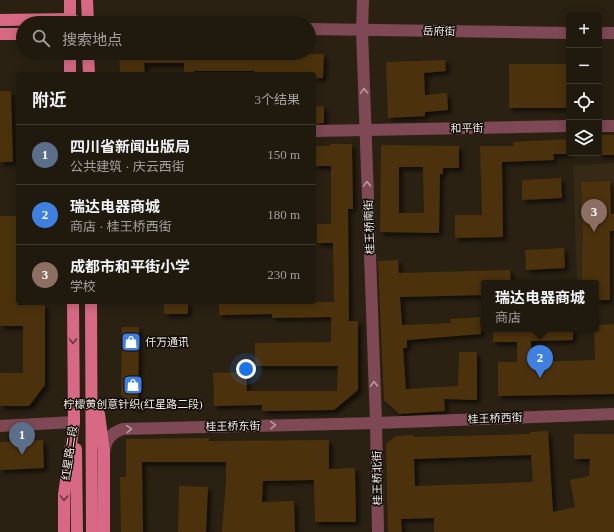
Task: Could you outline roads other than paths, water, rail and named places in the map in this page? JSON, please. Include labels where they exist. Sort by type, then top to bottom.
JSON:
[{"type":"main road","points":[[70,0],[72,16]]},
{"type":"main road","points":[[87,0],[88,16]]},
{"type":"main road","points":[[0,20],[16,20]]},
{"type":"main road","points":[[0,34],[16,34]]},
{"type":"main road","points":[[70,60],[70,72]]},
{"type":"main road","points":[[88,60],[88,72]]},
{"type":"main road","name":"红星路二段","points":[[64,532],[64,495],[74,422],[73,304]]},
{"type":"main road","name":"红星路二段","points":[[91,304],[92,532]]},
{"type":"main road","name":"红星路二段","points":[[92,360],[104,452],[104,532]]},
{"type":"main road","points":[[74,422],[77,479],[77,532]]},
{"type":"street","name":"桂王桥南街","points":[[363,0],[362,30],[365,130],[376,423]]},
{"type":"street","name":"岳府街","points":[[316,29],[566,33]]},
{"type":"street","points":[[602,33],[614,33]]},
{"type":"street","name":"和平街","points":[[316,131],[566,126]]},
{"type":"street","points":[[602,126],[614,126]]},
{"type":"street","name":"桂王桥西街","points":[[376,423],[614,414]]},
{"type":"street","points":[[0,426],[74,422]]},
{"type":"street","name":"桂王桥东街","points":[[104,452],[105,444],[110,435],[123,429],[376,423]]},
{"type":"street","name":"桂王桥北街","points":[[376,423],[378,532]]},
{"type":"place","name":"成都市和平街小学","points":[[594,232]]},
{"type":"place","name":"仟万通讯","points":[[131,342]]},
{"type":"place","name":"瑞达电器商城","points":[[540,378]]},
{"type":"place","name":"柠檬黄创意针织(红星路二段)","points":[[133,385]]},
{"type":"place","name":"四川省新闻出版局","points":[[22,455]]}]
